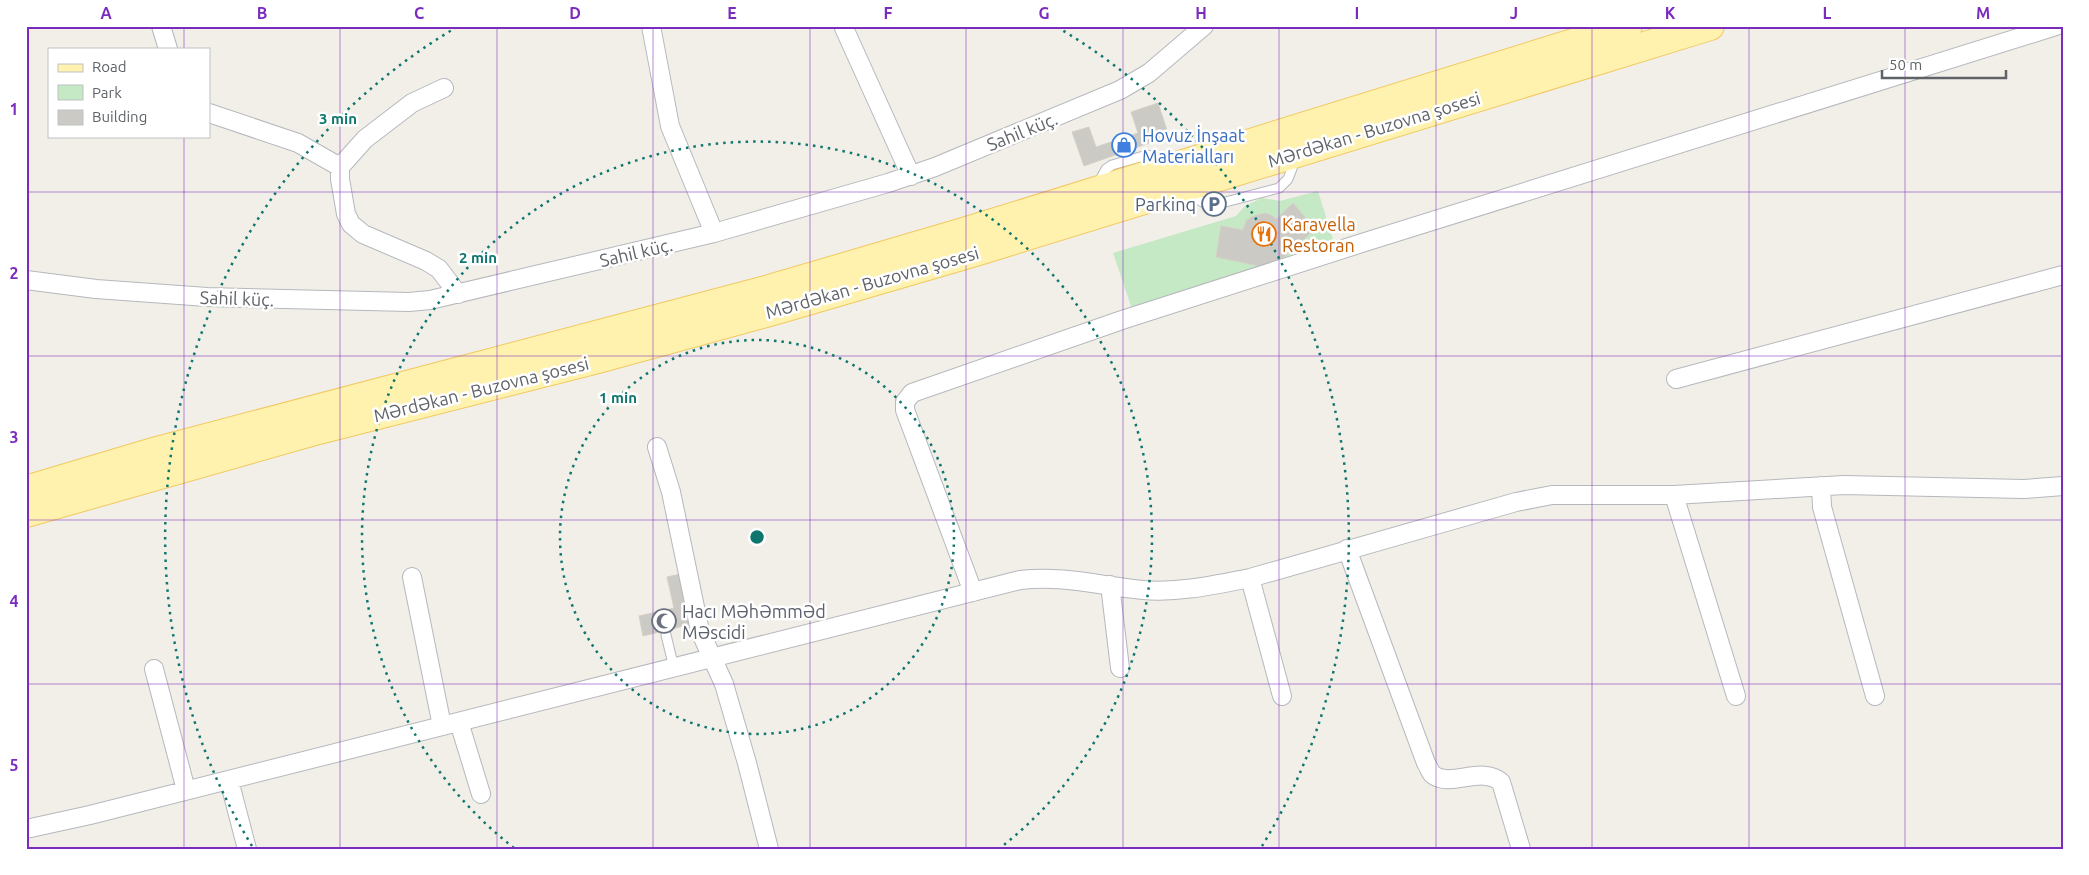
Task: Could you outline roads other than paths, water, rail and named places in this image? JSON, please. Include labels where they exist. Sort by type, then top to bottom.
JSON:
[{"type":"main road","name":"Mərdəkan - Buzovna şosesi","points":[[26,513],[310,432],[598,360],[966,255],[1173,179],[1628,26]]},
{"type":"main road","name":"Mərdəkan - Buzovna şosesi","points":[[26,490],[157,451],[766,290],[1095,192],[1173,179],[1297,153],[1710,26]]},
{"type":"street","points":[[161,26],[168,48]]},
{"type":"street","points":[[651,26],[670,126],[714,233]]},
{"type":"street","name":"Sahil küç.","points":[[26,280],[96,289],[207,297],[409,302],[458,294],[714,233],[910,176],[1090,104],[1120,90],[1149,73],[1204,26]]},
{"type":"street","points":[[973,592],[905,410],[905,402],[912,393],[1122,320],[1262,275],[2056,26]]},
{"type":"street","points":[[844,28],[910,176]]},
{"type":"street","points":[[444,88],[412,103],[365,139],[340,167],[340,179],[344,206],[351,224],[363,234],[426,261],[438,269],[458,294]]},
{"type":"street","points":[[210,114],[298,143],[340,167]]},
{"type":"street","points":[[1676,379],[2063,275]]},
{"type":"street","points":[[657,447],[670,492],[700,631],[728,695],[768,849]]},
{"type":"street","points":[[26,829],[90,816],[186,790],[1020,580],[1038,578],[1081,580],[1142,590],[1166,591],[1204,587],[1250,578],[1347,549],[1537,497],[1552,495],[1674,495],[1867,484],[2024,490],[2063,486]]},
{"type":"street","points":[[1821,486],[1822,507],[1875,696]]},
{"type":"street","points":[[1674,495],[1736,696]]},
{"type":"street","points":[[1347,549],[1432,774],[1441,778],[1494,776],[1502,782],[1521,849]]},
{"type":"street","points":[[412,577],[442,726]]},
{"type":"street","points":[[1250,578],[1282,696]]},
{"type":"street","points":[[1110,585],[1120,668]]},
{"type":"street","points":[[154,670],[186,790]]},
{"type":"street","points":[[459,722],[481,794]]},
{"type":"street","points":[[229,780],[247,849]]},
{"type":"lane","points":[[666,635],[674,668]]},
{"type":"place","name":"Hovuz İnşaat Materialları","points":[[1124,145]]},
{"type":"place","name":"Parkinq","points":[[1214,204]]},
{"type":"place","name":"Karavella Restoran","points":[[1264,234]]},
{"type":"place","name":"Hacı Məhəmməd Məscidi","points":[[664,621]]}]
